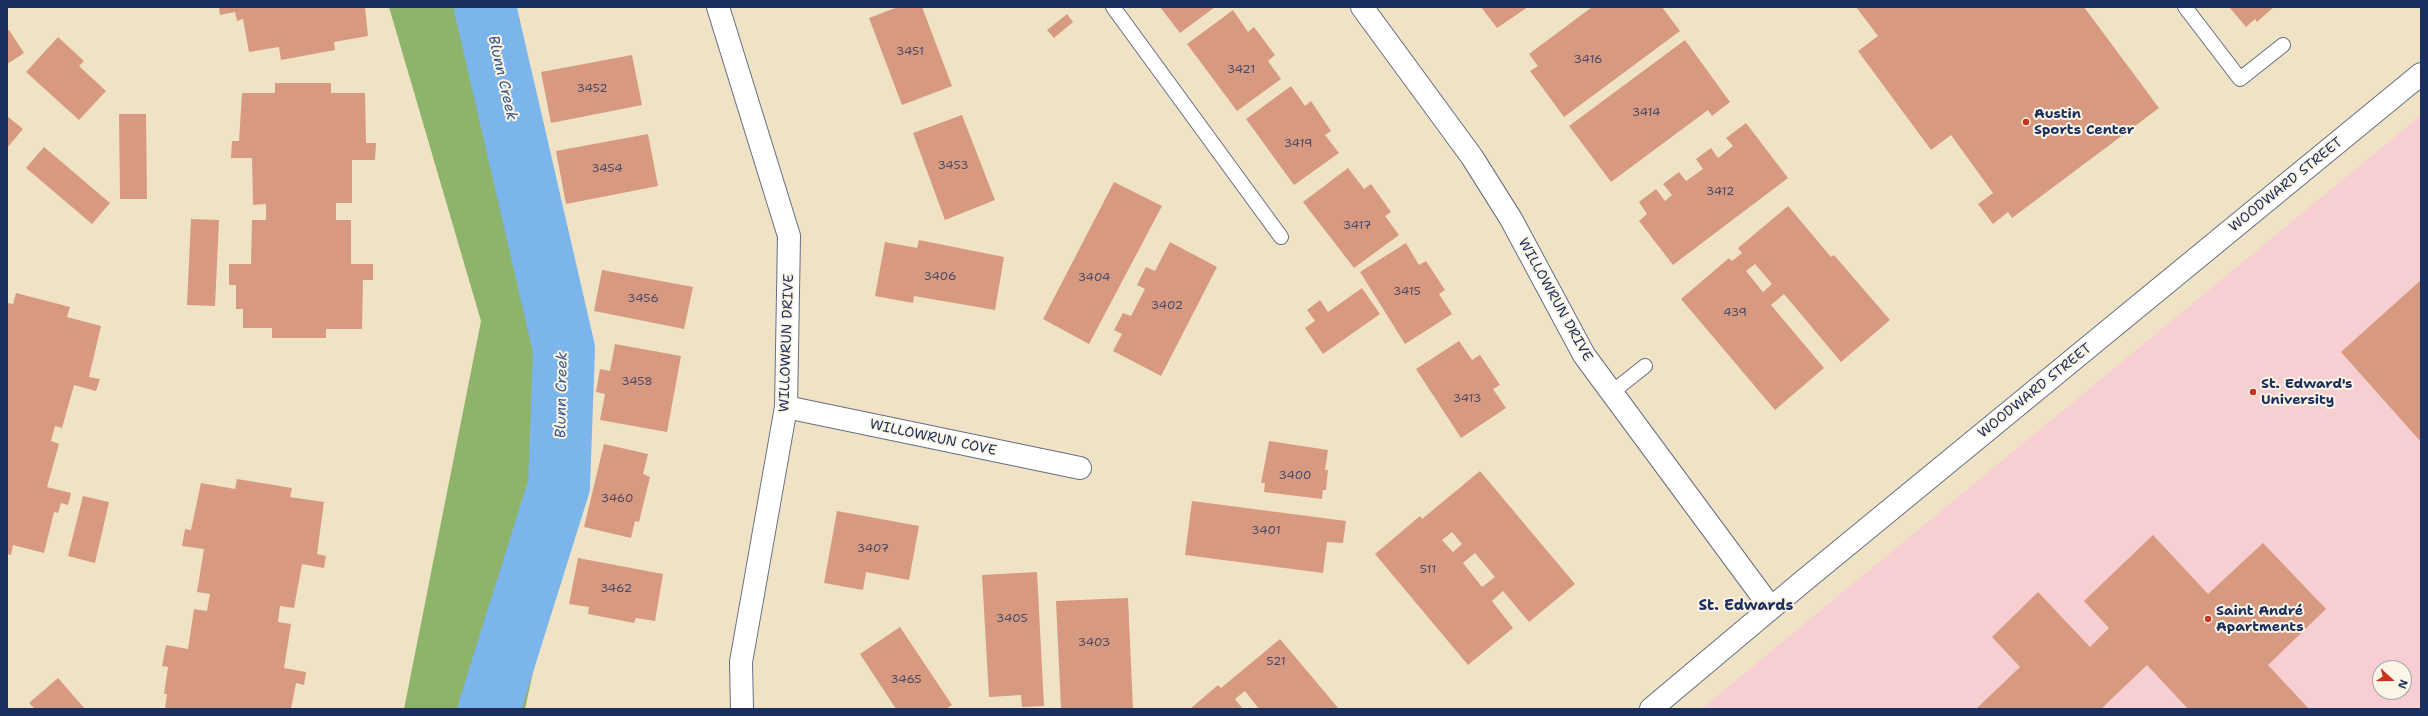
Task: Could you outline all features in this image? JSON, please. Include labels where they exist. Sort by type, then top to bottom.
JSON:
[{"type":"street","name":"WILLOWRUN DRIVE","points":[[718,7],[789,236],[786,407],[741,662],[742,709]]},
{"type":"street","name":"WILLOWRUN DRIVE","points":[[1362,7],[1472,157],[1511,219],[1584,355],[1771,608]]},
{"type":"street","name":"WOODWARD STREET","points":[[1651,709],[1771,608],[2421,74]]},
{"type":"street","name":"WILLOWRUN COVE","points":[[786,407],[1080,468]]},
{"type":"lane","points":[[1113,7],[1280,237]]},
{"type":"lane","points":[[2185,7],[2240,79],[2283,45]]},
{"type":"lane","points":[[1612,393],[1645,366]]},
{"type":"shaded area","name":"St. Edward's University","points":[[2421,115],[2421,709],[1701,709]]},
{"type":"green space","points":[[389,7],[505,7],[571,319],[574,383],[572,492],[525,709],[404,709],[481,321]]},
{"type":"building","points":[[219,7],[365,7],[368,36],[334,42],[335,50],[281,60],[279,47],[249,52],[243,19],[237,21],[235,12],[220,15]]},
{"type":"building","points":[[898,7],[922,7],[952,86],[902,105],[869,18]]},
{"type":"building","points":[[1160,7],[1215,7],[1180,33]]},
{"type":"building","points":[[1481,7],[1528,7],[1497,28]]},
{"type":"building","points":[[1592,7],[1662,7],[1680,31],[1564,117],[1530,71],[1538,66],[1529,54]]},
{"type":"building","name":"Austin Sports Center","points":[[1856,7],[2084,7],[2159,108],[2012,218],[2008,212],[1993,224],[1978,204],[1993,193],[1951,135],[1931,150],[1858,51],[1878,36]]},
{"type":"building","points":[[2229,7],[2274,7],[2257,22],[2255,19],[2246,27]]},
{"type":"building","points":[[1233,10],[1248,32],[1254,27],[1275,55],[1268,61],[1281,79],[1237,111],[1187,44]]},
{"type":"building","points":[[1067,14],[1073,22],[1054,38],[1047,30]]},
{"type":"building","points":[[9,30],[24,53],[7,64],[7,31]]},
{"type":"building","points":[[58,37],[84,61],[79,66],[106,91],[79,120],[26,72]]},
{"type":"building","points":[[1685,40],[1730,102],[1712,116],[1708,110],[1611,182],[1569,126]]},
{"type":"building","points":[[632,55],[642,105],[551,123],[541,72]]},
{"type":"building","points":[[275,83],[331,83],[331,93],[365,93],[366,143],[376,143],[375,160],[352,160],[352,203],[336,203],[336,220],[351,220],[351,264],[373,264],[373,280],[363,280],[362,329],[326,329],[326,338],[272,338],[272,328],[243,328],[243,309],[236,309],[236,285],[229,285],[229,264],[251,264],[252,220],[266,220],[266,204],[253,205],[252,158],[231,158],[232,141],[239,141],[242,93],[275,93]]},
{"type":"building","points":[[1291,86],[1305,106],[1311,101],[1331,131],[1325,135],[1339,153],[1294,185],[1246,119]]},
{"type":"building","points":[[119,114],[146,114],[147,199],[120,199]]},
{"type":"building","points":[[962,115],[995,200],[945,220],[913,133]]},
{"type":"building","points":[[7,116],[23,129],[7,148]]},
{"type":"building","points":[[1746,123],[1788,178],[1673,265],[1639,221],[1647,214],[1639,202],[1656,189],[1665,201],[1672,195],[1663,184],[1679,172],[1686,181],[1703,169],[1696,159],[1711,148],[1718,158],[1733,146],[1726,138]]},
{"type":"building","points":[[648,134],[658,186],[566,204],[556,151]]},
{"type":"building","points":[[44,147],[110,203],[92,224],[26,168]]},
{"type":"building","points":[[1348,168],[1364,189],[1371,184],[1391,212],[1385,216],[1399,235],[1354,268],[1303,202]]},
{"type":"building","points":[[1114,182],[1162,206],[1089,344],[1043,319]]},
{"type":"building","points":[[1788,206],[1831,257],[1834,255],[1890,320],[1841,362],[1784,294],[1771,305],[1824,368],[1775,410],[1681,299],[1729,258],[1732,261],[1742,253],[1738,248]],"holes":[[[1755,264],[1772,284],[1763,292],[1746,271]]]},
{"type":"building","points":[[191,219],[219,220],[215,306],[187,305]]},
{"type":"building","points":[[919,240],[1004,257],[995,310],[914,296],[913,303],[875,296],[885,242],[917,248]]},
{"type":"building","points":[[1170,242],[1217,267],[1161,376],[1113,351],[1122,334],[1114,330],[1123,313],[1131,316],[1145,289],[1137,285],[1146,267],[1155,271]]},
{"type":"building","points":[[1406,243],[1419,265],[1426,261],[1445,290],[1439,294],[1452,314],[1405,344],[1360,272]]},
{"type":"building","points":[[602,270],[693,287],[684,329],[594,311]]},
{"type":"building","points":[[2421,280],[2421,442],[2341,352]]},
{"type":"building","points":[[1362,288],[1380,314],[1323,354],[1305,328],[1315,321],[1307,310],[1320,300],[1328,312]]},
{"type":"building","points":[[16,293],[70,307],[67,317],[101,326],[89,377],[100,379],[96,391],[74,385],[62,428],[55,426],[51,441],[59,444],[47,487],[71,493],[68,505],[61,503],[58,513],[54,512],[44,553],[13,545],[11,555],[7,554],[7,303],[13,304]]},
{"type":"building","points":[[1459,341],[1472,360],[1480,355],[1500,385],[1493,389],[1506,408],[1461,438],[1416,369]]},
{"type":"building","points":[[615,344],[681,356],[667,432],[600,420],[605,394],[596,392],[600,369],[610,371]]},
{"type":"building","points":[[1269,441],[1328,450],[1325,470],[1328,470],[1326,490],[1323,490],[1322,499],[1264,492],[1265,483],[1261,483]]},
{"type":"building","points":[[604,444],[648,454],[643,474],[650,477],[639,522],[635,521],[631,538],[584,527]]},
{"type":"building","points":[[1480,471],[1575,584],[1529,622],[1503,591],[1492,601],[1513,628],[1468,665],[1375,554],[1420,516],[1422,519]],"holes":[[[1452,532],[1462,544],[1453,552],[1442,540]],[[1475,553],[1495,577],[1482,587],[1463,563]]]},
{"type":"building","points":[[237,479],[292,488],[290,497],[324,502],[317,554],[326,556],[324,568],[302,564],[294,608],[280,606],[278,622],[291,624],[284,668],[306,672],[304,685],[296,683],[291,709],[165,709],[167,694],[164,694],[168,667],[162,666],[166,645],[188,649],[194,609],[207,611],[210,594],[197,592],[204,549],[182,546],[185,529],[191,530],[201,483],[235,489]]},
{"type":"building","points":[[83,496],[109,502],[95,563],[68,556]]},
{"type":"building","points":[[1192,501],[1346,521],[1343,543],[1327,542],[1323,573],[1185,555]]},
{"type":"building","points":[[837,511],[919,526],[909,580],[866,572],[863,590],[824,583]]},
{"type":"building","name":"Saint André Apartments","points":[[2153,535],[2208,594],[2263,543],[2326,609],[2268,665],[2309,709],[2188,709],[2147,665],[2101,709],[1976,709],[2020,667],[1992,637],[2038,592],[2090,647],[2109,628],[2084,601]]},
{"type":"building","points":[[578,558],[663,574],[655,621],[636,618],[634,623],[588,614],[589,607],[569,604]]},
{"type":"building","points":[[1037,572],[1044,706],[1022,707],[1021,695],[989,697],[982,575]]},
{"type":"building","points":[[1128,598],[1133,709],[1061,709],[1056,601]]},
{"type":"building","points":[[900,627],[952,705],[946,709],[896,709],[860,654]]},
{"type":"building","points":[[1280,639],[1339,709],[1259,709],[1245,691],[1235,699],[1243,709],[1190,709],[1218,685],[1221,688]]},
{"type":"building","points":[[58,678],[85,709],[35,709],[29,703]]},
{"type":"waterway","name":"Blunn Creek","points":[[485,7],[564,349],[559,486],[489,709]]},
{"type":"place","name":"Austin Sports Center","points":[[2026,122]]},
{"type":"place","name":"St. Edward's University","points":[[2253,392]]},
{"type":"place","name":"Saint André Apartments","points":[[2208,619]]},
{"type":"district","name":"St. Edwards","points":[[1746,606]]}]
